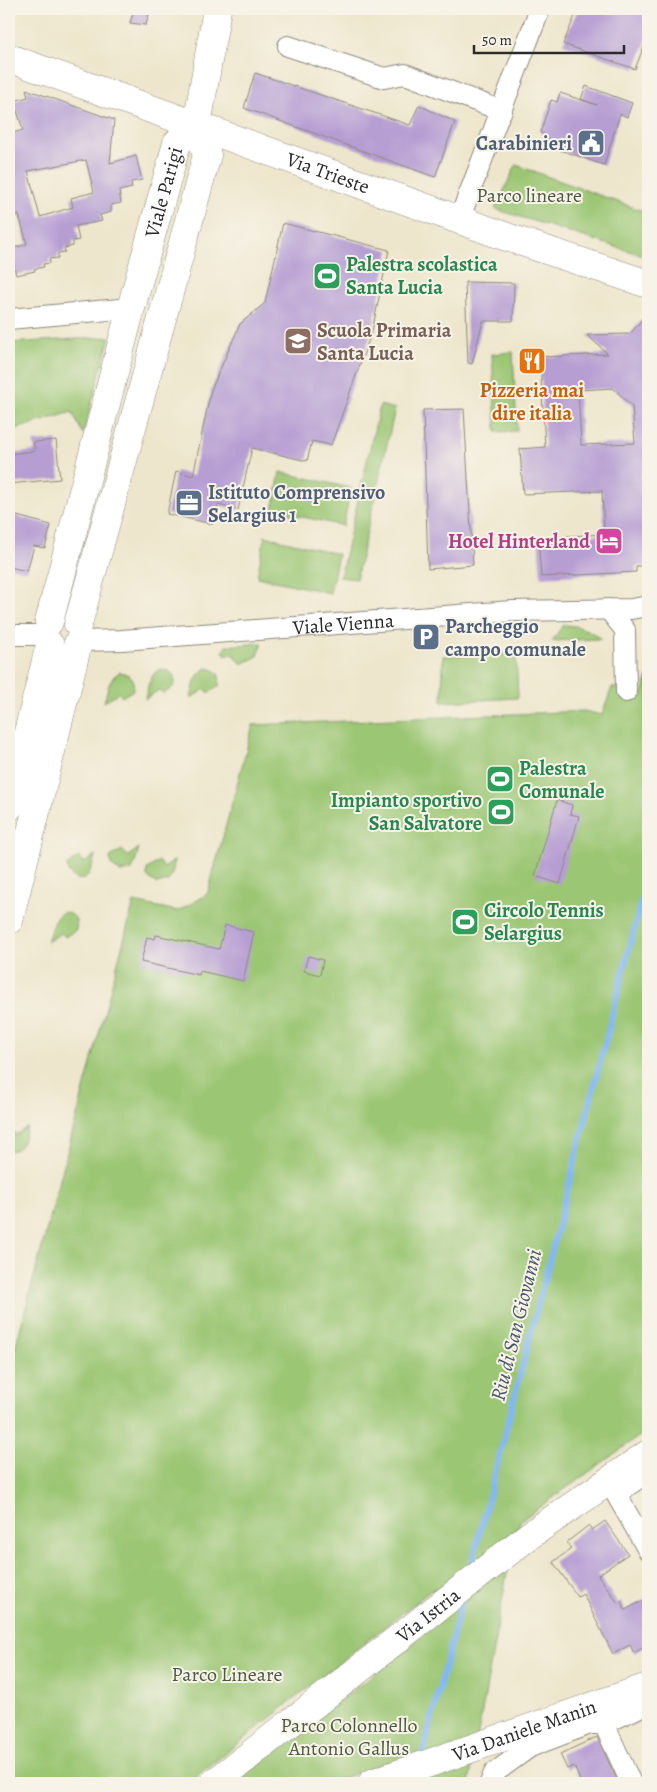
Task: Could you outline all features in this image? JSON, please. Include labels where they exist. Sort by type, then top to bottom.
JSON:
[{"type":"street","points":[[197,125],[217,9]]},
{"type":"street","points":[[459,220],[540,9]]},
{"type":"street","points":[[288,46],[384,78],[405,74],[502,111]]},
{"type":"street","name":"Via Trieste","points":[[9,58],[459,220],[648,284]]},
{"type":"street","name":"Viale Parigi","points":[[9,807],[48,634],[131,308],[177,143],[197,125],[207,154],[78,636],[9,920]]},
{"type":"street","points":[[9,319],[131,308]]},
{"type":"street","name":"Viale Vienna","points":[[78,636],[122,640],[512,610],[640,608]]},
{"type":"street","points":[[608,609],[625,630],[626,692]]},
{"type":"street","points":[[9,635],[48,634],[53,648],[63,651],[74,647],[78,636]]},
{"type":"street","name":"Via Istria","points":[[214,1783],[530,1535],[648,1454]]},
{"type":"street","points":[[648,1472],[616,1494],[648,1550]]},
{"type":"street","name":"Via Daniele Manin","points":[[372,1783],[648,1686]]},
{"type":"street","points":[[490,1783],[494,1773],[530,1747],[590,1724],[604,1724],[648,1703]]},
{"type":"street","points":[[604,1724],[630,1783]]},
{"type":"green space","name":"Parco lineare","points":[[648,136],[648,257],[495,209],[516,165],[643,211]]},
{"type":"green space","points":[[110,337],[83,434],[72,412],[9,431],[9,343]]},
{"type":"green space","points":[[513,352],[517,431],[496,432],[492,354]]},
{"type":"green space","points":[[380,405],[395,409],[356,579],[340,577]]},
{"type":"green space","points":[[280,472],[351,488],[343,526],[273,510]]},
{"type":"green space","points":[[265,536],[338,554],[330,593],[257,577]]},
{"type":"green space","points":[[563,625],[584,629],[601,639],[552,641]]},
{"type":"green space","points":[[262,643],[258,656],[242,664],[234,655],[225,654],[223,651],[226,646]]},
{"type":"green space","points":[[516,653],[518,698],[442,702],[443,656]]},
{"type":"green space","points":[[207,668],[214,670],[218,674],[220,679],[219,686],[209,693],[205,689],[191,698],[197,677]]},
{"type":"green space","points":[[161,669],[172,673],[175,680],[173,687],[163,694],[159,690],[145,699],[151,678]]},
{"type":"green space","points":[[120,672],[127,674],[131,678],[133,690],[122,697],[118,693],[104,702],[111,681]]},
{"type":"green space","points":[[648,675],[648,1430],[520,1521],[508,1568],[469,1783],[387,1783],[386,1762],[330,1783],[234,1783],[420,1638],[434,1588],[188,1783],[9,1783],[9,1371],[134,902],[178,911],[203,897],[208,892],[253,725],[584,711],[602,715],[612,687],[642,697]]},
{"type":"green space","points":[[139,848],[132,870],[120,872],[111,865],[110,857],[122,850],[128,856]]},
{"type":"green space","points":[[95,855],[87,877],[79,879],[68,872],[67,865],[79,857],[84,863]]},
{"type":"green space","points":[[175,860],[172,874],[168,881],[157,884],[147,877],[147,869],[159,861],[164,868]]},
{"type":"green space","points":[[63,912],[75,918],[76,930],[65,937],[61,933],[47,942],[54,921]]},
{"type":"green space","points":[[27,1127],[24,1140],[20,1146],[9,1151],[9,1129],[16,1135]]},
{"type":"building","points":[[134,9],[150,9],[146,25],[130,23]]},
{"type":"building","points":[[578,9],[648,9],[648,36],[635,69],[563,44]]},
{"type":"building","points":[[255,73],[410,125],[419,105],[455,122],[435,177],[244,108]]},
{"type":"building","points":[[586,86],[632,103],[627,117],[620,114],[604,165],[543,144],[545,135],[540,133],[551,100],[557,102],[560,93],[597,105],[581,99]]},
{"type":"building","points":[[26,89],[114,120],[110,163],[136,156],[142,180],[131,182],[132,188],[119,191],[121,203],[111,205],[111,212],[100,215],[102,221],[76,226],[79,240],[73,241],[73,246],[64,248],[65,252],[58,253],[58,258],[49,259],[50,263],[43,264],[44,267],[34,269],[35,271],[16,275],[10,249],[27,244],[19,215],[9,217],[9,134],[23,130],[14,101],[28,97]],"holes":[[[86,160],[94,192],[71,198],[73,207],[40,217],[28,171]]]},
{"type":"building","points":[[283,223],[389,250],[372,331],[331,445],[312,441],[307,461],[252,448],[238,510],[218,505],[213,524],[167,514],[176,471],[193,476],[211,390],[240,324],[265,303]]},
{"type":"building","points":[[465,282],[514,283],[513,321],[483,321],[472,364],[468,363]]},
{"type":"building","points":[[648,312],[648,566],[636,566],[636,572],[541,577],[538,538],[604,534],[602,491],[523,494],[520,449],[545,447],[540,357],[608,354],[587,335],[630,334]],"holes":[[[613,388],[632,406],[635,443],[581,445],[578,390]]]},
{"type":"building","points":[[464,409],[473,565],[428,569],[423,410]]},
{"type":"building","points":[[56,440],[60,479],[9,484],[9,454],[35,451],[33,442]]},
{"type":"building","points":[[13,515],[51,525],[45,548],[34,546],[27,571],[9,567],[9,534]]},
{"type":"building","points":[[557,800],[572,805],[570,814],[579,816],[560,884],[535,876]]},
{"type":"building","points":[[225,925],[254,932],[243,981],[200,971],[199,975],[141,962],[147,937],[155,939],[156,935],[219,949]]},
{"type":"building","points":[[308,956],[323,960],[320,975],[304,971]]},
{"type":"building","points":[[605,1521],[628,1554],[598,1575],[618,1603],[621,1601],[625,1610],[648,1598],[648,1645],[634,1653],[630,1645],[613,1654],[583,1594],[578,1597],[553,1562],[571,1549],[567,1542],[589,1525],[592,1530]]},
{"type":"building","points":[[597,1737],[617,1780],[609,1783],[581,1783],[574,1766],[567,1769],[560,1754]]},
{"type":"waterway","name":"Riu di San Giovanni","points":[[470,1571],[648,875]]},
{"type":"waterway","name":"Riu di San Giovanni","points":[[422,1757],[462,1600]]},
{"type":"place","name":"Carabinieri","points":[[591,143]]},
{"type":"place","name":"Palestra scolastica Santa Lucia","points":[[327,276]]},
{"type":"place","name":"Scuola Primaria Santa Lucia","points":[[298,341]]},
{"type":"place","name":"Pizzeria mai dire italia","points":[[532,361]]},
{"type":"place","name":"Istituto Comprensivo Selargius 1","points":[[189,503]]},
{"type":"place","name":"Hotel Hinterland","points":[[609,541]]},
{"type":"place","name":"Parcheggio campo comunale","points":[[426,637]]},
{"type":"place","name":"Palestra Comunale","points":[[500,779]]},
{"type":"place","name":"Impianto sportivo San Salvatore","points":[[501,812]]},
{"type":"place","name":"Circolo Tennis Selargius","points":[[465,922]]},
{"type":"park label","name":"Parco Lineare","points":[[227,1674]]},
{"type":"park label","name":"Parco Colonnello Antonio Gallus","points":[[349,1736]]}]
